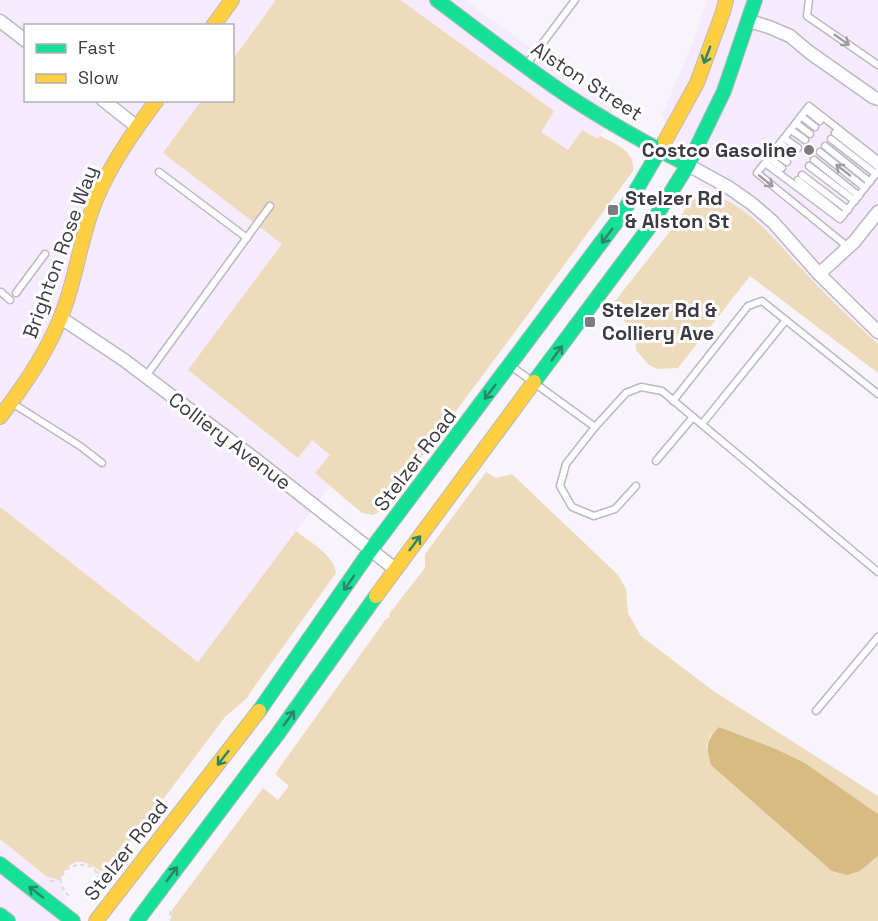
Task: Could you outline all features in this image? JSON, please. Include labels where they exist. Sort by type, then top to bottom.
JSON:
[{"type":"main road","points":[[214,24],[232,0]]},
{"type":"main road","name":"Alston Street","points":[[437,0],[565,94],[594,113],[688,165]]},
{"type":"main road","name":"Stelzer Road","points":[[96,921],[254,718],[370,552],[621,216],[660,151],[696,83],[726,0]]},
{"type":"main road","points":[[137,921],[277,735],[394,570],[648,229],[688,165],[724,91],[755,0]]},
{"type":"main road","name":"Brighton Rose Way","points":[[0,417],[28,381],[61,318],[96,199],[114,162],[156,102]]},
{"type":"main road","points":[[0,864],[73,921]]},
{"type":"main road","points":[[0,915],[8,921]]},
{"type":"street","points":[[749,21],[790,36],[809,52],[876,95]]},
{"type":"street","points":[[2,26],[24,40]]},
{"type":"street","points":[[106,102],[137,127]]},
{"type":"street","name":"Alston Street","points":[[688,165],[728,187],[773,222],[819,274],[878,332]]},
{"type":"street","points":[[819,274],[854,242],[878,212]]},
{"type":"street","name":"Colliery Avenue","points":[[61,318],[146,376],[394,570]]},
{"type":"lane","points":[[526,65],[575,0]]},
{"type":"lane","points":[[809,0],[807,16],[878,65]]},
{"type":"lane","points":[[848,247],[757,173],[809,106],[878,160]]},
{"type":"lane","points":[[804,113],[818,124]]},
{"type":"lane","points":[[796,123],[810,134]]},
{"type":"lane","points":[[791,130],[805,140]]},
{"type":"lane","points":[[769,158],[840,219],[877,173],[833,136],[878,167]]},
{"type":"lane","points":[[782,141],[796,151]]},
{"type":"lane","points":[[822,149],[868,185]]},
{"type":"lane","points":[[769,158],[784,165]]},
{"type":"lane","points":[[811,163],[857,199]]},
{"type":"lane","points":[[159,172],[247,238]]},
{"type":"lane","points":[[800,177],[845,213]]},
{"type":"lane","points":[[146,376],[270,206]]},
{"type":"lane","points":[[16,293],[45,254]]},
{"type":"lane","points":[[1,292],[10,300]]},
{"type":"lane","points":[[673,401],[748,306],[762,301],[878,394]]},
{"type":"lane","points":[[702,424],[786,320]]},
{"type":"lane","points":[[510,366],[595,427]]},
{"type":"lane","points":[[636,486],[615,509],[594,516],[572,507],[560,486],[566,464],[595,427],[626,393],[641,387],[662,391],[878,572]]},
{"type":"lane","points":[[12,403],[80,446],[102,463]]},
{"type":"lane","points":[[656,461],[693,417]]},
{"type":"lane","points":[[816,711],[878,637]]},
{"type":"path","points":[[69,896],[63,888],[63,877],[68,868],[77,864],[87,865],[95,872],[98,878],[96,891]]},
{"type":"path","points":[[95,872],[110,872]]},
{"type":"path","points":[[50,880],[63,877]]},
{"type":"path","points":[[170,911],[171,921]]},
{"type":"shaded area","points":[[0,0],[465,0],[597,96],[616,106],[598,140],[583,149],[198,662],[0,507]]},
{"type":"shaded area","points":[[276,0],[400,0],[554,111],[541,132],[568,150],[582,130],[598,139],[600,136],[628,153],[633,164],[633,171],[515,332],[381,511],[373,515],[362,513],[315,473],[330,455],[312,440],[298,458],[188,370],[282,244],[163,153],[200,102],[234,102],[234,58]]},
{"type":"shaded area","points":[[707,0],[878,0],[878,344],[717,195],[704,191],[661,114],[693,42]]},
{"type":"shaded area","points":[[704,191],[737,206],[764,228],[828,296],[878,344],[878,373],[750,276],[678,368],[658,369],[649,365],[636,350],[635,328],[608,310],[679,220],[688,205],[702,196]]},
{"type":"shaded area","points":[[486,472],[496,478],[512,474],[618,575],[626,589],[628,613],[641,636],[712,690],[878,796],[878,814],[805,763],[719,727],[710,736],[706,748],[860,871],[878,856],[878,921],[172,921],[172,910],[263,788],[278,800],[289,786],[275,774],[386,619],[390,617],[389,614],[425,568],[425,554]]},
{"type":"shaded area","points":[[0,507],[198,662],[296,531],[320,549],[334,566],[336,573],[247,698],[225,717],[110,870],[103,872],[86,863],[77,862],[68,867],[59,879],[47,877],[0,839]]},
{"type":"shaded area","points":[[719,727],[805,763],[878,814],[878,856],[860,871],[847,875],[832,871],[711,765],[708,744],[711,736]]},
{"type":"shaded area","points":[[0,839],[47,877],[59,879],[73,921],[0,921]]},
{"type":"traffic: fast","points":[[437,0],[568,96],[688,165]]},
{"type":"traffic: fast","points":[[534,382],[648,229],[688,165],[724,91],[755,0]]},
{"type":"traffic: fast","points":[[259,711],[370,551],[621,216],[665,141]]},
{"type":"traffic: fast","points":[[137,921],[277,735],[376,596]]},
{"type":"traffic: fast","points":[[0,864],[73,921]]},
{"type":"traffic: fast","points":[[0,915],[8,921]]},
{"type":"traffic: slow","points":[[214,24],[232,0]]},
{"type":"traffic: slow","points":[[665,141],[697,83],[726,0]]},
{"type":"traffic: slow","points":[[0,417],[38,363],[54,334],[70,290],[92,210],[103,184],[124,147],[156,102]]},
{"type":"traffic: slow","points":[[376,596],[534,382]]},
{"type":"traffic: slow","points":[[96,921],[259,711]]},
{"type":"place","name":"Costco Gasoline","points":[[809,150]]},
{"type":"place","name":"Stelzer Rd & Alston St","points":[[613,210]]},
{"type":"place","name":"Stelzer Rd & Colliery Ave","points":[[590,322]]}]
